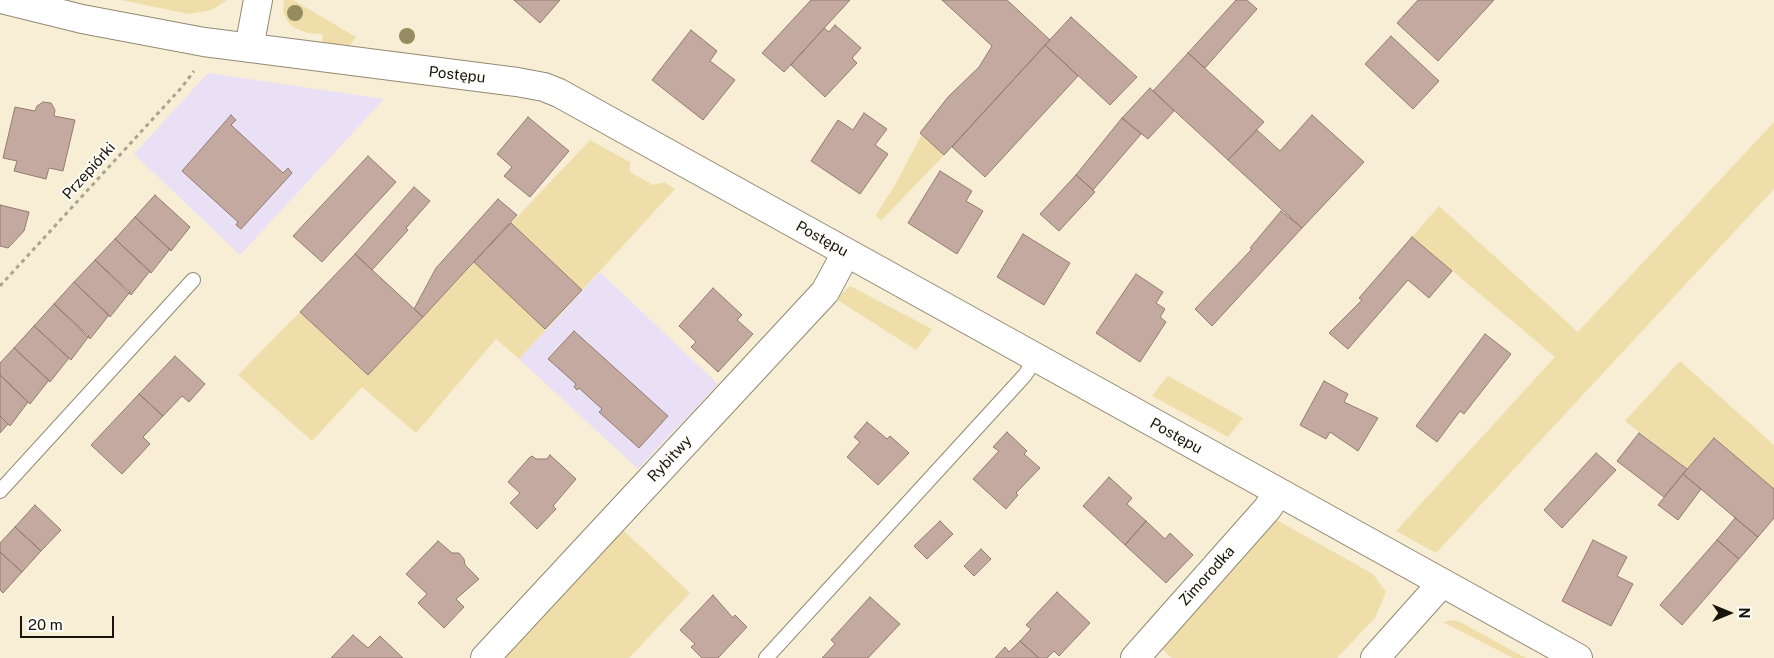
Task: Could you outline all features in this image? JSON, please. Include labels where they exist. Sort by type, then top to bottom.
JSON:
[{"type":"street","name":"Postępu","points":[[4,0],[90,21],[249,48],[544,87],[588,109],[1578,658]]},
{"type":"street","points":[[249,48],[258,0]]},
{"type":"street","name":"Rybitwy","points":[[485,658],[825,292],[846,252]]},
{"type":"street","name":"Zimorodka","points":[[1135,658],[1267,509],[1278,492]]},
{"type":"street","points":[[1375,658],[1442,583]]},
{"type":"lane","points":[[0,491],[194,280]]},
{"type":"lane","points":[[766,658],[1025,375],[1036,358]]},
{"type":"path","name":"Przepiórki","points":[[0,286],[182,87],[194,71]]},
{"type":"shaded area","points":[[121,0],[227,0],[212,10],[189,14]]},
{"type":"shaded area","points":[[284,0],[293,0],[356,37],[349,47],[322,43],[323,34],[308,33],[295,28],[288,22],[283,12]]},
{"type":"shaded area","points":[[208,73],[384,99],[240,255],[134,154]]},
{"type":"shaded area","points":[[1774,122],[1774,189],[1436,553],[1396,531],[1555,357],[1412,237],[1439,206],[1578,332]]},
{"type":"shaded area","points":[[922,134],[944,155],[881,221],[876,215],[895,185]]},
{"type":"shaded area","points":[[590,140],[630,162],[630,172],[653,185],[664,182],[675,189],[519,359],[496,339],[416,433],[362,387],[312,441],[238,375],[300,312],[368,375]]},
{"type":"shaded area","points":[[600,272],[718,384],[638,469],[519,359]]},
{"type":"shaded area","points":[[850,286],[932,329],[916,350],[836,299]]},
{"type":"shaded area","points":[[1680,361],[1774,445],[1774,489],[1714,438],[1687,469],[1625,421]]},
{"type":"shaded area","points":[[1168,376],[1243,418],[1228,437],[1152,396]]},
{"type":"shaded area","points":[[1273,518],[1373,574],[1386,592],[1375,618],[1337,658],[1172,658],[1160,647]]},
{"type":"shaded area","points":[[622,529],[690,593],[629,658],[505,658]]},
{"type":"shaded area","points":[[1453,620],[1526,658],[1513,658],[1443,622]]},
{"type":"building","points":[[514,0],[560,0],[540,23]]},
{"type":"building","points":[[811,0],[850,0],[784,72],[762,53]]},
{"type":"building","points":[[942,0],[1007,0],[1050,40],[944,155],[920,133],[948,97],[979,67],[992,46]]},
{"type":"building","points":[[1236,0],[1247,0],[1257,9],[1205,68],[1188,53]]},
{"type":"building","points":[[1418,0],[1494,0],[1438,61],[1397,23]]},
{"type":"building","points":[[1071,17],[1137,77],[1110,105],[1045,45]]},
{"type":"building","points":[[835,25],[861,48],[852,58],[857,63],[825,97],[791,65],[824,28],[829,32]]},
{"type":"building","points":[[691,30],[717,51],[710,61],[735,80],[703,120],[652,80]]},
{"type":"building","points":[[1391,36],[1439,81],[1413,109],[1365,64]]},
{"type":"building","points":[[1045,45],[1078,76],[985,177],[952,147]]},
{"type":"building","points":[[1188,53],[1264,122],[1228,160],[1153,91]]},
{"type":"building","points":[[1150,88],[1174,111],[1148,139],[1122,118]]},
{"type":"building","points":[[43,102],[51,103],[55,110],[54,116],[75,120],[63,171],[49,168],[46,179],[14,171],[17,161],[3,158],[15,107],[35,111],[37,106]]},
{"type":"building","points":[[864,113],[887,129],[875,145],[888,154],[860,194],[811,161],[838,120],[853,130]]},
{"type":"building","points":[[231,115],[236,120],[231,125],[283,173],[288,168],[292,173],[241,229],[236,225],[238,222],[182,171]]},
{"type":"building","points":[[1312,115],[1364,162],[1302,228],[1228,160],[1257,130],[1280,151]]},
{"type":"building","points":[[528,117],[569,151],[530,197],[504,176],[512,167],[497,154]]},
{"type":"building","points":[[1122,118],[1141,134],[1093,190],[1076,175]]},
{"type":"building","points":[[368,156],[396,182],[322,262],[293,236]]},
{"type":"building","points":[[940,171],[972,191],[966,201],[983,211],[957,254],[908,223]]},
{"type":"building","points":[[1076,175],[1095,192],[1059,231],[1040,214]]},
{"type":"building","points":[[414,187],[430,201],[406,228],[408,230],[372,270],[355,254]]},
{"type":"building","points":[[155,195],[190,227],[171,251],[135,217]]},
{"type":"building","points":[[498,199],[517,215],[423,317],[414,309],[436,268]]},
{"type":"building","points":[[0,205],[29,212],[24,231],[8,248],[0,246]]},
{"type":"building","points":[[1281,211],[1302,228],[1212,326],[1195,309],[1252,249],[1250,248]]},
{"type":"building","points":[[135,217],[170,249],[151,273],[115,239]]},
{"type":"building","points":[[511,223],[582,290],[545,329],[474,262]]},
{"type":"building","points":[[1023,234],[1070,263],[1044,305],[997,277]]},
{"type":"building","points":[[1412,237],[1452,271],[1429,298],[1408,280],[1348,349],[1329,333],[1362,300],[1359,298]]},
{"type":"building","points":[[115,239],[150,271],[131,295],[95,260]]},
{"type":"building","points":[[355,254],[423,317],[368,375],[300,312]]},
{"type":"building","points":[[95,260],[130,292],[110,317],[74,282]]},
{"type":"building","points":[[1136,274],[1163,292],[1156,303],[1165,309],[1160,317],[1166,322],[1140,362],[1096,333]]},
{"type":"building","points":[[74,282],[109,315],[90,339],[54,304]]},
{"type":"building","points":[[713,288],[742,315],[737,320],[753,334],[718,372],[691,347],[696,342],[679,326]]},
{"type":"building","points":[[54,304],[89,336],[71,360],[34,326]]},
{"type":"building","points":[[34,326],[69,358],[50,382],[14,348]]},
{"type":"building","points":[[574,331],[668,416],[639,448],[599,412],[602,409],[579,388],[577,390],[574,387],[576,384],[548,359]]},
{"type":"building","points":[[1485,334],[1511,354],[1464,414],[1460,411],[1437,442],[1416,426]]},
{"type":"building","points":[[14,348],[49,380],[30,404],[0,375],[0,363]]},
{"type":"building","points":[[175,356],[205,384],[189,402],[182,396],[163,416],[139,394]]},
{"type":"building","points":[[0,375],[28,402],[10,426],[0,416]]},
{"type":"building","points":[[1324,381],[1348,394],[1344,402],[1378,418],[1358,451],[1330,432],[1326,439],[1300,425]]},
{"type":"building","points":[[139,394],[163,416],[143,437],[150,444],[122,474],[91,445]]},
{"type":"building","points":[[0,416],[8,424],[0,433]]},
{"type":"building","points":[[867,422],[887,439],[890,436],[909,453],[878,485],[847,457],[860,442],[854,437]]},
{"type":"building","points":[[1007,432],[1027,451],[1024,454],[1040,468],[1016,493],[1018,495],[1006,509],[973,479],[999,451],[993,447]]},
{"type":"building","points":[[1639,433],[1687,469],[1664,497],[1617,461]]},
{"type":"building","points":[[1714,438],[1774,489],[1774,518],[1758,537],[1683,474]]},
{"type":"building","points":[[1596,453],[1616,470],[1562,528],[1544,510]]},
{"type":"building","points":[[550,455],[576,479],[553,506],[556,509],[537,529],[510,503],[520,493],[508,482],[532,456],[536,459],[547,459]]},
{"type":"building","points":[[1683,474],[1701,489],[1678,520],[1658,505]]},
{"type":"building","points":[[1109,477],[1132,498],[1127,504],[1146,521],[1125,545],[1083,506]]},
{"type":"building","points":[[35,505],[61,530],[41,551],[15,527]]},
{"type":"building","points":[[1735,518],[1758,537],[1739,559],[1717,540]]},
{"type":"building","points":[[940,521],[953,534],[927,559],[914,546]]},
{"type":"building","points":[[1146,521],[1165,539],[1170,533],[1193,555],[1166,583],[1125,545]]},
{"type":"building","points":[[15,527],[41,551],[22,572],[0,552],[0,543]]},
{"type":"building","points":[[1593,540],[1627,557],[1617,576],[1633,584],[1611,626],[1562,601]]},
{"type":"building","points":[[1717,540],[1739,559],[1682,625],[1660,605]]},
{"type":"building","points":[[438,541],[452,553],[459,553],[464,559],[465,565],[479,579],[456,599],[464,607],[444,628],[418,603],[427,594],[406,574]]},
{"type":"building","points":[[981,549],[991,559],[974,576],[964,566]]},
{"type":"building","points":[[0,552],[22,572],[3,593],[0,590]]},
{"type":"building","points":[[1057,592],[1090,623],[1059,656],[1054,651],[1047,658],[1039,658],[1020,641],[1031,629],[1026,625]]},
{"type":"building","points":[[713,595],[733,618],[735,615],[747,627],[718,658],[702,658],[691,647],[695,644],[680,630]]},
{"type":"building","points":[[870,597],[900,624],[868,658],[822,658],[835,644],[831,640]]},
{"type":"building","points":[[353,635],[368,648],[380,636],[403,658],[331,658]]},
{"type":"building","points":[[1020,641],[1039,658],[995,658],[1005,647],[1009,652]]}]
